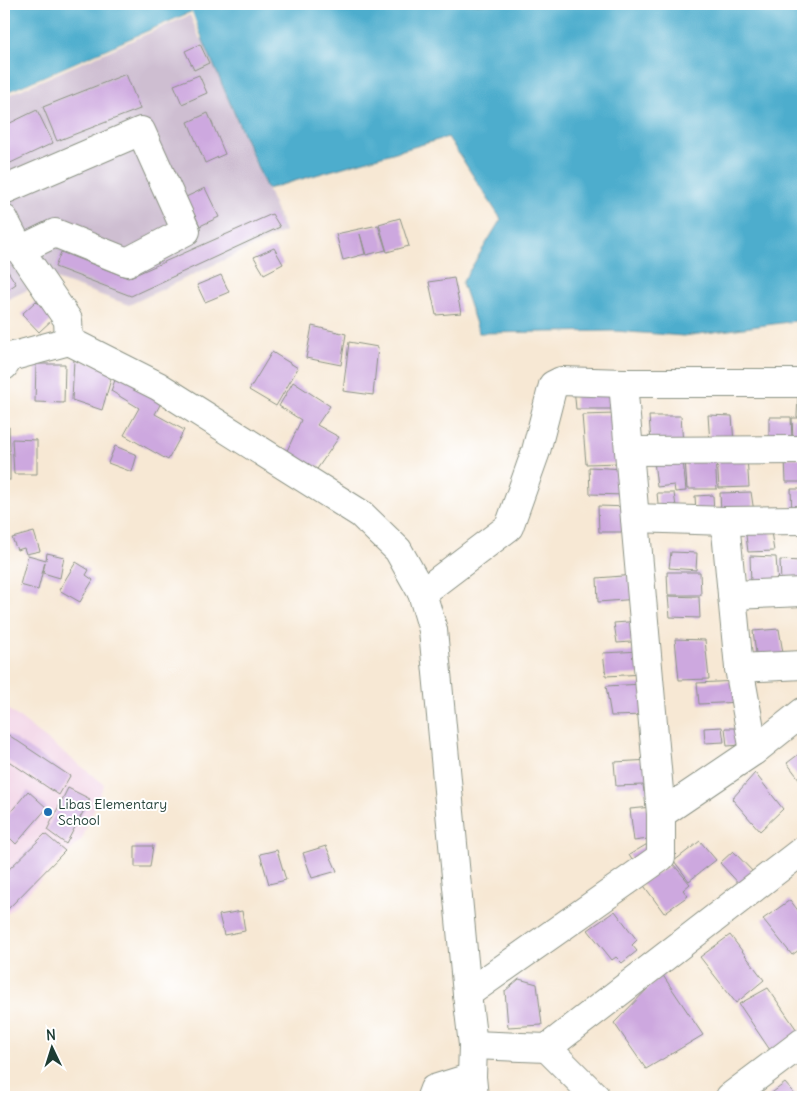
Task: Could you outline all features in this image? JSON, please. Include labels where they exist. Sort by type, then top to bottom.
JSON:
[{"type":"street","points":[[4,190],[141,131],[186,231],[127,262],[55,232],[20,250]]},
{"type":"street","points":[[4,219],[20,250],[68,320],[68,341]]},
{"type":"street","points":[[4,366],[10,357],[68,341],[158,386],[361,514],[398,550],[422,593],[433,630],[473,1045],[473,1087],[434,1089],[432,1097]]},
{"type":"street","points":[[422,593],[509,527],[536,451],[554,385],[561,382],[623,384],[803,383]]},
{"type":"street","points":[[467,994],[661,857],[661,814],[623,384]]},
{"type":"street","points":[[630,451],[803,450]]},
{"type":"street","points":[[635,518],[725,521],[803,520]]},
{"type":"street","points":[[725,521],[740,668],[754,751]]},
{"type":"street","points":[[732,595],[803,592]]},
{"type":"street","points":[[740,668],[803,665]]},
{"type":"street","points":[[661,814],[754,751],[803,712]]},
{"type":"street","points":[[473,1045],[547,1048],[803,850]]},
{"type":"street","points":[[730,1097],[803,1042]]},
{"type":"street","points":[[547,1048],[596,1097]]},
{"type":"shaded area","points":[[192,12],[285,231],[129,305],[53,278],[4,301],[4,94]]},
{"type":"shaded area","name":"Libas Elementary School","points":[[4,706],[104,784],[82,839],[4,917]]},
{"type":"water","points":[[4,4],[803,4],[803,320],[684,336],[615,331],[479,333],[462,283],[501,219],[448,137],[267,189],[191,12],[4,94]]},
{"type":"pier","points":[[192,12],[202,39],[200,39],[190,15],[4,97],[4,94]]},
{"type":"building","points":[[200,44],[209,63],[194,70],[185,51]]},
{"type":"building","points":[[126,74],[140,109],[57,141],[43,107]]},
{"type":"building","points":[[199,75],[207,93],[182,104],[174,85]]},
{"type":"building","points":[[37,110],[53,143],[4,166],[4,126]]},
{"type":"building","points":[[208,113],[225,154],[205,163],[188,122]]},
{"type":"building","points":[[205,188],[219,217],[200,226],[186,197]]},
{"type":"building","points":[[272,214],[280,227],[131,296],[55,267],[61,252],[128,278]]},
{"type":"building","points":[[400,218],[409,246],[387,252],[379,224]]},
{"type":"building","points":[[378,225],[386,250],[366,255],[360,234],[365,254],[343,260],[336,234]]},
{"type":"building","points":[[274,248],[283,264],[264,274],[254,257]]},
{"type":"building","points":[[4,265],[16,284],[4,292]]},
{"type":"building","points":[[221,275],[229,292],[205,302],[197,285]]},
{"type":"building","points":[[454,278],[461,313],[436,315],[429,282]]},
{"type":"building","points":[[36,301],[53,319],[39,332],[22,314]]},
{"type":"building","points":[[312,326],[346,334],[341,365],[306,358]]},
{"type":"building","points":[[349,342],[378,347],[373,395],[343,391]]},
{"type":"building","points":[[272,352],[298,368],[276,406],[249,390]]},
{"type":"building","points":[[74,359],[114,369],[102,410],[72,400]]},
{"type":"building","points":[[36,364],[65,364],[64,403],[35,402]]},
{"type":"building","points":[[119,369],[166,394],[155,414],[184,430],[168,460],[124,435],[139,408],[111,391]]},
{"type":"building","points":[[293,382],[330,406],[317,425],[339,437],[315,472],[286,453],[301,420],[279,406]]},
{"type":"building","points":[[614,387],[616,409],[576,409],[574,388]]},
{"type":"building","points":[[798,396],[803,396],[803,417],[797,417]]},
{"type":"building","points":[[616,414],[620,463],[586,464],[582,415]]},
{"type":"building","points":[[708,415],[732,416],[734,443],[710,443]]},
{"type":"building","points":[[649,416],[681,416],[683,444],[651,443]]},
{"type":"building","points":[[769,417],[791,417],[792,441],[769,441]]},
{"type":"building","points":[[792,418],[803,418],[803,440],[793,441]]},
{"type":"building","points":[[4,427],[9,427],[10,451],[4,451]]},
{"type":"building","points":[[12,439],[37,440],[37,474],[14,474]]},
{"type":"building","points":[[115,446],[137,455],[132,472],[108,463]]},
{"type":"building","points":[[4,453],[10,453],[10,480],[4,480]]},
{"type":"building","points":[[747,457],[749,487],[719,488],[717,458]]},
{"type":"building","points":[[685,458],[715,458],[717,489],[687,489]]},
{"type":"building","points":[[785,458],[803,458],[803,482],[786,482]]},
{"type":"building","points":[[683,460],[686,491],[675,492],[674,485],[657,487],[654,461]]},
{"type":"building","points":[[589,467],[625,469],[625,495],[590,494]]},
{"type":"building","points":[[791,489],[803,489],[803,515],[792,515]]},
{"type":"building","points":[[751,492],[754,512],[721,513],[720,493]]},
{"type":"building","points":[[657,493],[674,493],[677,513],[659,513]]},
{"type":"building","points":[[713,495],[714,513],[696,513],[695,496]]},
{"type":"building","points":[[598,506],[631,507],[632,532],[599,532]]},
{"type":"building","points":[[770,525],[774,551],[748,552],[745,527]]},
{"type":"building","points":[[34,532],[40,551],[26,554],[24,548],[17,550],[12,538]]},
{"type":"building","points":[[671,552],[697,553],[696,570],[669,568]]},
{"type":"building","points":[[47,553],[64,557],[60,578],[43,573],[45,562],[38,590],[20,585],[28,555],[46,560]]},
{"type":"building","points":[[750,556],[776,557],[778,585],[751,584]]},
{"type":"building","points":[[780,560],[803,561],[803,583],[781,583]]},
{"type":"building","points":[[76,562],[89,570],[86,575],[93,580],[80,602],[59,590]]},
{"type":"building","points":[[667,572],[700,572],[701,595],[668,595]]},
{"type":"building","points":[[635,575],[638,599],[598,602],[597,578]]},
{"type":"building","points":[[668,596],[699,597],[700,618],[670,617]]},
{"type":"building","points":[[641,621],[644,641],[617,643],[614,623]]},
{"type":"building","points":[[779,629],[784,659],[757,660],[753,631]]},
{"type":"building","points":[[675,639],[705,640],[709,679],[679,680]]},
{"type":"building","points":[[640,651],[644,674],[606,676],[603,653]]},
{"type":"building","points":[[737,681],[740,702],[699,704],[697,683]]},
{"type":"building","points":[[642,684],[646,715],[611,716],[606,686]]},
{"type":"building","points":[[722,727],[724,742],[705,743],[704,728]]},
{"type":"building","points":[[725,728],[741,728],[742,745],[727,746]]},
{"type":"building","points":[[4,732],[70,776],[59,795],[4,758]]},
{"type":"building","points":[[803,751],[803,784],[787,763]]},
{"type":"building","points":[[652,760],[656,791],[644,792],[643,785],[616,786],[614,762]]},
{"type":"building","points":[[755,773],[783,809],[760,831],[732,799]]},
{"type":"building","points":[[68,788],[90,799],[66,844],[47,830]]},
{"type":"building","points":[[28,791],[47,808],[16,844],[4,832],[4,820]]},
{"type":"building","points":[[652,807],[655,838],[634,841],[630,809]]},
{"type":"building","points":[[45,834],[65,851],[4,913],[4,874]]},
{"type":"building","points":[[700,841],[716,860],[689,881],[674,861]]},
{"type":"building","points":[[649,843],[657,856],[637,868],[629,855]]},
{"type":"building","points":[[135,846],[153,846],[150,867],[135,867]]},
{"type":"building","points":[[326,846],[337,871],[312,878],[303,853]]},
{"type":"building","points":[[277,850],[286,880],[269,884],[260,854]]},
{"type":"building","points":[[733,851],[756,875],[742,887],[720,863]]},
{"type":"building","points":[[673,864],[690,884],[683,890],[688,896],[664,913],[642,883]]},
{"type":"building","points":[[790,900],[803,917],[803,947],[792,955],[763,919]]},
{"type":"building","points":[[242,911],[245,931],[224,935],[219,915]]},
{"type":"building","points":[[615,911],[637,940],[632,945],[637,951],[622,963],[616,957],[612,960],[588,930]]},
{"type":"building","points":[[730,935],[764,980],[736,1003],[700,957]]},
{"type":"building","points":[[662,974],[703,1035],[646,1069],[614,1023]]},
{"type":"building","points":[[519,979],[537,984],[542,1025],[508,1027],[505,991]]},
{"type":"building","points":[[768,988],[799,1033],[770,1050],[739,1004]]},
{"type":"building","points":[[785,1083],[797,1097],[771,1097],[769,1095]]},
{"type":"place","name":"Libas Elementary School","points":[[48,812]]}]
